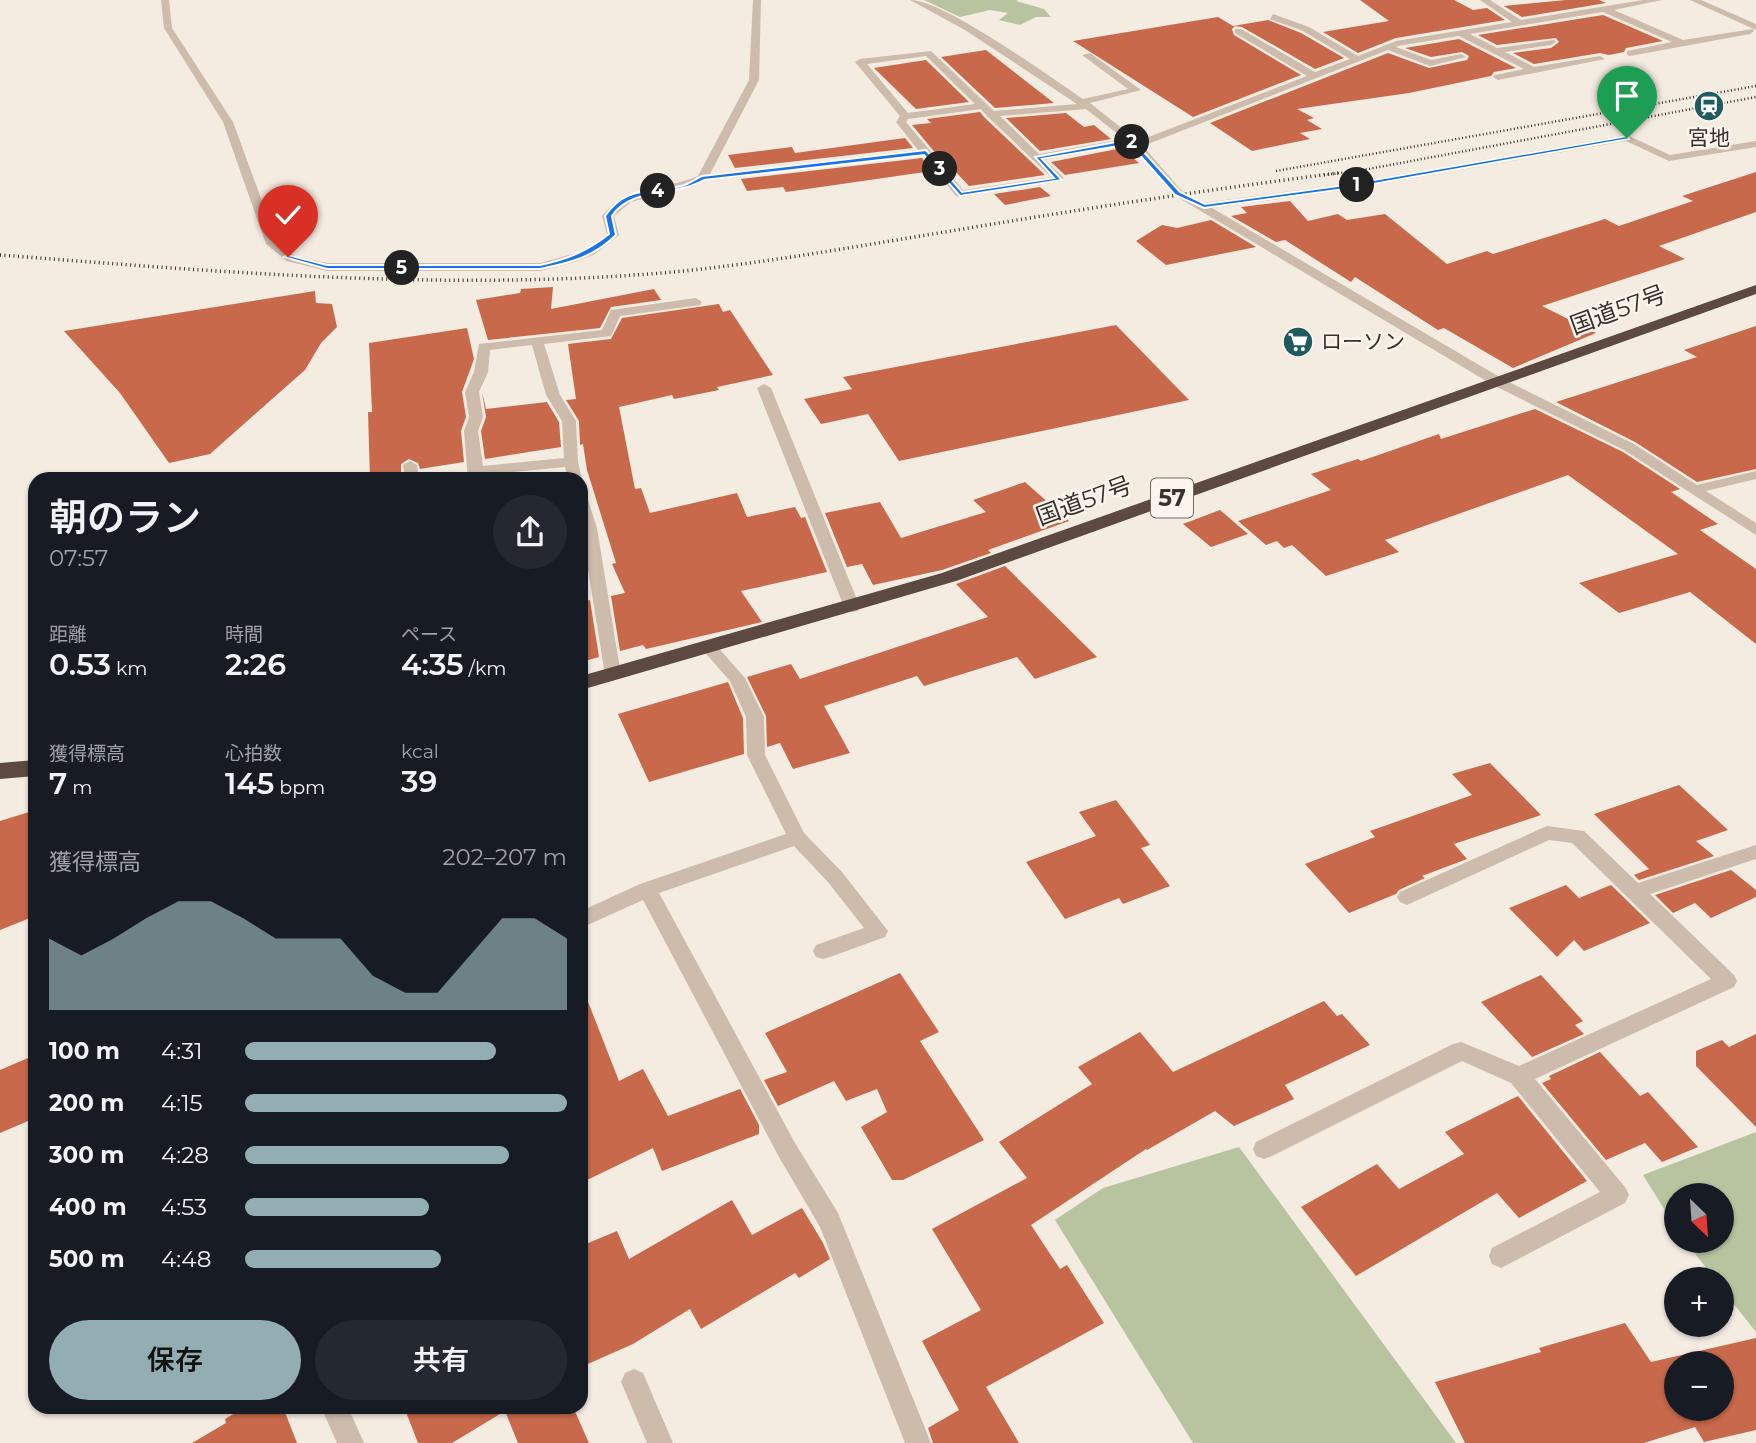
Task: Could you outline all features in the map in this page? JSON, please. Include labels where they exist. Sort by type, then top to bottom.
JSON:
[{"type":"highway","name":"国道57号","points":[[588,681],[949,577],[1756,289]]},
{"type":"highway","points":[[0,771],[28,769]]},
{"type":"street","points":[[165,0],[167,28],[228,122],[272,244],[291,260],[327,267],[540,267],[571,261],[602,243],[612,235],[608,216],[616,205],[634,195],[686,187],[702,178],[926,152]]},
{"type":"street","points":[[702,178],[754,79],[757,0]]},
{"type":"street","points":[[914,0],[968,27],[1085,104],[1134,143],[1178,193],[1498,382],[1629,447],[1756,530]]},
{"type":"street","points":[[1484,0],[1519,23]]},
{"type":"street","points":[[1037,158],[1134,143],[1387,47],[1604,9],[1630,2],[1658,0]]},
{"type":"street","points":[[1694,0],[1753,29]]},
{"type":"street","points":[[1604,9],[1682,43]]},
{"type":"street","points":[[1273,17],[1304,27],[1357,59]]},
{"type":"street","points":[[1630,53],[1753,29]]},
{"type":"street","points":[[1238,31],[1314,76]]},
{"type":"street","points":[[1460,33],[1534,70]]},
{"type":"street","points":[[1496,51],[1550,42]]},
{"type":"street","points":[[1387,47],[1430,63],[1461,57]]},
{"type":"street","points":[[928,53],[1059,179],[960,194],[901,122],[905,116],[860,62],[928,53]]},
{"type":"street","points":[[905,116],[1085,104],[1136,90],[1087,55]]},
{"type":"street","points":[[1498,78],[1600,59]]},
{"type":"street","points":[[1204,206],[1345,187],[1627,138],[1669,158],[1756,144]]},
{"type":"street","points":[[476,472],[471,431],[476,417],[472,391],[481,372],[484,346],[607,333],[615,313],[696,302]]},
{"type":"street","points":[[537,341],[553,395],[569,421],[573,472]]},
{"type":"street","points":[[764,388],[852,607]]},
{"type":"street","points":[[498,472],[571,462]]},
{"type":"street","points":[[1697,489],[1756,475]]},
{"type":"street","points":[[588,545],[613,675]]},
{"type":"street","points":[[709,648],[737,678],[755,717],[756,755],[797,838],[835,877],[878,931],[823,951]]},
{"type":"street","points":[[1407,897],[1547,833],[1577,836],[1727,981],[1519,1076]]},
{"type":"street","points":[[588,917],[647,889],[797,838]]},
{"type":"street","points":[[1636,891],[1756,852]]},
{"type":"street","points":[[647,889],[787,1150],[830,1222],[918,1443]]},
{"type":"street","points":[[1264,1149],[1461,1051],[1519,1076],[1617,1195],[1501,1256]]},
{"type":"street","points":[[634,1382],[660,1443]]},
{"type":"street","points":[[337,1414],[351,1443]]},
{"type":"green space","points":[[924,0],[1018,0],[1016,1],[1044,9],[1051,17],[1036,17],[1020,25],[999,20],[1008,13],[990,10],[960,17]]},
{"type":"green space","points":[[1756,1132],[1756,1332],[1734,1304],[1734,1267],[1706,1267],[1694,1253],[1734,1253],[1734,1183],[1664,1183],[1664,1209],[1643,1175]]},
{"type":"green space","points":[[1239,1147],[1456,1443],[1193,1443],[1055,1220],[1103,1188]]},
{"type":"building","points":[[1360,0],[1454,0],[1473,10],[1487,8],[1505,20],[1396,38],[1358,53],[1323,32],[1389,21]]},
{"type":"building","points":[[1599,0],[1606,3],[1522,17],[1504,6]]},
{"type":"building","points":[[1603,15],[1663,41],[1626,48],[1624,52],[1609,55],[1600,53],[1534,64],[1513,53],[1551,48],[1559,42],[1556,38],[1497,45],[1478,35]]},
{"type":"building","points":[[1218,17],[1233,26],[1268,20],[1301,33],[1344,58],[1315,69],[1242,27],[1235,26],[1232,29],[1234,35],[1301,75],[1193,117],[1073,41]]},
{"type":"building","points":[[1459,39],[1516,68],[1494,72],[1491,76],[1409,93],[1297,109],[1314,118],[1307,120],[1322,129],[1300,133],[1310,139],[1252,151],[1210,123],[1388,53],[1429,68],[1467,60],[1469,56],[1462,52],[1431,57],[1405,48]]},
{"type":"building","points":[[986,50],[1054,103],[995,108],[941,57]]},
{"type":"building","points":[[926,60],[969,102],[916,109],[874,68]]},
{"type":"building","points":[[980,112],[1045,175],[969,186],[951,167],[948,168],[912,125],[931,123],[927,119]]},
{"type":"building","points":[[1066,113],[1084,127],[1094,125],[1111,139],[1040,151],[1006,118]]},
{"type":"building","points":[[905,138],[913,148],[735,168],[728,155],[792,147],[795,153]]},
{"type":"building","points":[[1122,148],[1139,163],[1065,175],[1051,162]]},
{"type":"building","points":[[922,158],[932,171],[786,192],[783,187],[747,191],[741,179]]},
{"type":"building","points":[[1756,172],[1756,212],[1659,246],[1685,259],[1542,306],[1596,333],[1513,368],[1444,328],[1438,330],[1355,277],[1351,282],[1285,240],[1276,242],[1231,216],[1247,213],[1241,207],[1290,201],[1308,221],[1338,214],[1347,220],[1385,214],[1447,264],[1487,251],[1493,254],[1605,219],[1619,226],[1693,201],[1682,196]]},
{"type":"building","points":[[1040,187],[1051,196],[1005,205],[994,194]]},
{"type":"building","points":[[1211,220],[1256,247],[1166,265],[1136,241],[1162,225],[1177,228]]},
{"type":"building","points":[[553,287],[551,309],[654,289],[661,300],[611,307],[600,328],[488,340],[476,300],[520,293],[521,289]]},
{"type":"building","points":[[315,291],[316,303],[332,304],[337,327],[321,343],[305,370],[210,454],[169,463],[120,393],[64,331]]},
{"type":"building","points":[[719,304],[723,312],[730,310],[773,375],[717,387],[719,390],[674,399],[672,395],[619,407],[635,489],[641,488],[650,513],[737,493],[747,517],[795,507],[801,518],[805,517],[827,572],[741,591],[762,622],[646,649],[643,645],[620,651],[611,596],[625,593],[612,564],[616,563],[587,470],[583,444],[580,445],[579,421],[566,400],[576,399],[568,344],[611,339],[622,318]]},
{"type":"building","points":[[1116,325],[1189,400],[899,461],[868,414],[821,424],[804,399],[852,389],[843,377]]},
{"type":"building","points":[[1756,326],[1756,469],[1697,482],[1635,442],[1556,402],[1697,357],[1684,350]]},
{"type":"building","points":[[467,328],[474,359],[462,392],[466,417],[461,431],[464,462],[420,469],[418,463],[409,459],[401,464],[401,472],[370,472],[368,412],[372,412],[369,343]]},
{"type":"building","points":[[482,392],[486,409],[547,402],[559,422],[561,447],[485,459],[481,431],[486,417]]},
{"type":"building","points":[[1535,409],[1623,452],[1680,489],[1671,492],[1718,524],[1700,530],[1756,569],[1756,644],[1690,592],[1619,613],[1579,583],[1678,554],[1568,475],[1385,540],[1399,552],[1326,576],[1292,545],[1284,548],[1277,541],[1266,545],[1238,521],[1331,490],[1311,474],[1358,459],[1361,461],[1439,434],[1441,439]]},
{"type":"building","points":[[1025,482],[1069,521],[988,550],[991,553],[942,570],[873,585],[862,564],[847,567],[825,513],[880,502],[901,538],[986,512],[973,500]]},
{"type":"building","points":[[1220,510],[1248,534],[1211,547],[1183,524]]},
{"type":"building","points":[[1005,566],[1097,657],[1035,679],[1017,657],[924,686],[917,676],[824,706],[850,753],[793,769],[780,743],[767,747],[766,716],[747,677],[791,664],[800,679],[988,617],[956,584]]},
{"type":"building","points":[[588,600],[599,657],[588,660]]},
{"type":"building","points":[[728,682],[743,718],[744,754],[649,782],[618,714]]},
{"type":"building","points":[[1490,763],[1541,815],[1454,844],[1467,859],[1422,876],[1425,878],[1396,894],[1349,913],[1305,864],[1375,837],[1370,831],[1472,795],[1452,774]]},
{"type":"building","points":[[1679,785],[1728,830],[1696,841],[1714,856],[1639,880],[1634,875],[1649,869],[1594,814]]},
{"type":"building","points":[[1116,800],[1150,845],[1141,848],[1170,886],[1123,904],[1119,898],[1065,919],[1026,862],[1096,836],[1079,812]]},
{"type":"building","points":[[28,812],[28,919],[0,930],[0,821]]},
{"type":"building","points":[[1731,870],[1756,890],[1756,897],[1711,918],[1695,903],[1673,913],[1655,895]]},
{"type":"building","points":[[1566,885],[1579,898],[1611,885],[1650,923],[1584,951],[1574,940],[1557,957],[1509,908]]},
{"type":"building","points":[[900,973],[939,1032],[920,1041],[984,1140],[903,1180],[892,1180],[861,1127],[887,1112],[877,1089],[846,1101],[834,1081],[778,1106],[764,1080],[787,1072],[765,1033]]},
{"type":"building","points":[[1541,975],[1583,1021],[1575,1025],[1584,1034],[1532,1057],[1481,1002]]},
{"type":"building","points":[[1324,1001],[1337,1016],[1342,1014],[1370,1045],[1285,1085],[1294,1099],[1234,1126],[1215,1111],[1146,1149],[1031,1225],[1060,1269],[1067,1265],[1104,1323],[986,1387],[1019,1443],[933,1443],[928,1428],[959,1410],[922,1341],[981,1310],[932,1229],[1027,1178],[999,1142],[1092,1084],[1078,1067],[1140,1032],[1173,1072]]},
{"type":"building","points":[[588,1002],[619,1081],[643,1069],[668,1116],[740,1089],[759,1125],[759,1134],[662,1171],[653,1148],[588,1180]]},
{"type":"building","points":[[1756,1034],[1756,1127],[1696,1066],[1696,1051],[1722,1040],[1729,1047]]},
{"type":"building","points":[[1600,1052],[1640,1096],[1648,1092],[1698,1147],[1662,1162],[1645,1143],[1606,1160],[1542,1083],[1551,1079],[1549,1076]]},
{"type":"building","points":[[28,1058],[28,1121],[0,1133],[0,1070]]},
{"type":"building","points":[[1518,1096],[1587,1181],[1519,1218],[1497,1193],[1356,1276],[1301,1207],[1377,1164],[1399,1189],[1464,1154],[1445,1132]]},
{"type":"building","points":[[732,1200],[752,1235],[802,1208],[830,1259],[799,1278],[795,1273],[701,1329],[690,1309],[633,1344],[588,1364],[588,1243],[617,1231],[629,1259]]},
{"type":"building","points":[[1625,1323],[1651,1362],[1664,1359],[1664,1421],[1734,1421],[1734,1351],[1699,1351],[1756,1338],[1756,1430],[1704,1442],[1695,1427],[1644,1443],[1465,1443],[1435,1382],[1541,1352],[1539,1348]]},
{"type":"building","points":[[233,1414],[286,1414],[297,1443],[192,1443],[226,1423],[225,1419]]},
{"type":"building","points":[[407,1414],[500,1414],[452,1443],[418,1443]]},
{"type":"building","points":[[506,1414],[576,1414],[589,1443],[518,1443]]},
{"type":"railway","points":[[1276,171],[1756,86]]},
{"type":"railway","points":[[1324,175],[1756,97]]},
{"type":"railway","points":[[0,255],[248,273],[414,280],[579,278],[662,273],[813,254],[1104,206],[1338,173]]},
{"type":"place","name":"宮地","points":[[1709,106]]},
{"type":"place","name":"ローソン","points":[[1298,342]]},
{"type":"route","points":[[288,257],[291,260],[327,267],[540,267],[571,261],[591,252],[612,235],[608,216],[616,205],[634,195],[686,187],[702,178],[926,152],[960,194],[1059,179],[1037,158],[1132,141],[1178,193],[1204,206],[1345,187],[1627,138]]}]
